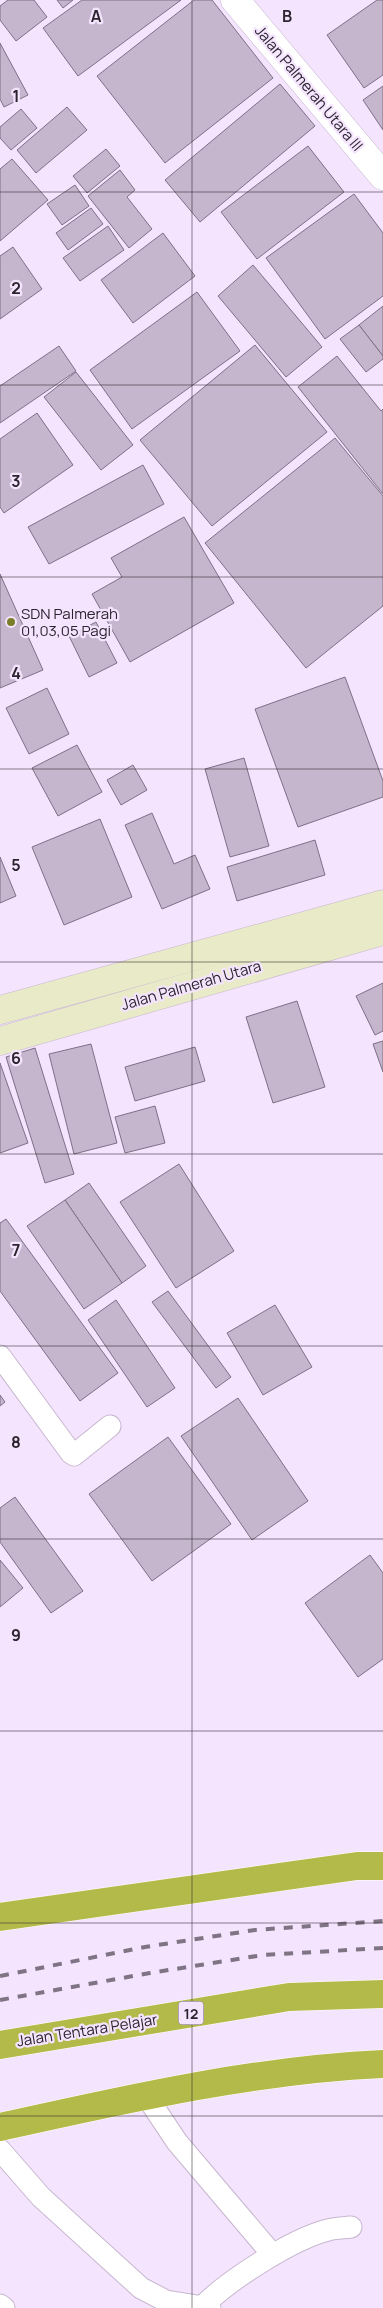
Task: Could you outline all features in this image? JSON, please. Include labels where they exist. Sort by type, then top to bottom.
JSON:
[{"type":"highway","points":[[0,1917],[357,1866],[383,1866]]},
{"type":"highway","name":"Jalan Tentara Pelajar","points":[[0,2045],[289,1997],[383,1994]]},
{"type":"highway","points":[[0,2127],[145,2094],[304,2072],[383,2064]]},
{"type":"main road","name":"Jalan Palmerah Utara","points":[[0,1010],[383,904]]},
{"type":"main road","name":"Jalan Palmerah Utara","points":[[0,1040],[383,932]]},
{"type":"main road","points":[[72,990],[82,1016]]},
{"type":"street","name":"Jalan Palmerah Utara III","points":[[235,0],[383,176]]},
{"type":"lane","points":[[0,1356],[74,1455],[110,1426]]},
{"type":"lane","points":[[145,2094],[177,2142],[272,2254]]},
{"type":"lane","points":[[0,2150],[41,2197],[141,2288],[166,2300],[204,2308],[272,2254],[328,2230],[351,2227]]},
{"type":"lane","points":[[0,2305],[4,2308]]},
{"type":"building","points":[[8,0],[34,0],[47,17],[16,41],[0,20],[0,6]]},
{"type":"building","points":[[57,0],[73,0],[63,8]]},
{"type":"building","points":[[82,0],[181,0],[78,76],[43,28]]},
{"type":"building","points":[[194,0],[212,0],[273,78],[165,163],[97,76]]},
{"type":"building","points":[[377,0],[383,0],[383,75],[364,88],[327,35]]},
{"type":"building","points":[[0,43],[28,95],[4,107],[0,99]]},
{"type":"building","points":[[280,84],[315,126],[200,222],[165,180]]},
{"type":"building","points":[[383,86],[383,130],[363,100]]},
{"type":"building","points":[[67,107],[87,130],[36,173],[17,150]]},
{"type":"building","points":[[21,109],[37,128],[11,150],[0,138],[0,127]]},
{"type":"building","points":[[308,146],[344,192],[257,259],[221,212]]},
{"type":"building","points":[[106,149],[120,166],[87,193],[73,176]]},
{"type":"building","points":[[12,159],[48,200],[0,241],[0,169]]},
{"type":"building","points":[[120,170],[135,190],[127,197],[152,229],[129,248],[88,196]]},
{"type":"building","points":[[75,185],[89,206],[62,225],[47,204]]},
{"type":"building","points":[[354,194],[383,233],[383,296],[325,339],[266,258]]},
{"type":"building","points":[[91,208],[103,224],[68,250],[56,233]]},
{"type":"building","points":[[108,226],[124,250],[80,281],[63,258]]},
{"type":"building","points":[[163,233],[195,276],[133,323],[101,280]]},
{"type":"building","points":[[13,247],[42,289],[0,319],[0,256]]},
{"type":"building","points":[[253,265],[322,347],[286,377],[218,296]]},
{"type":"building","points":[[197,292],[240,351],[132,429],[90,370]]},
{"type":"building","points":[[383,306],[383,356],[359,325]]},
{"type":"building","points":[[359,325],[383,356],[383,359],[366,372],[340,339]]},
{"type":"building","points":[[255,345],[327,432],[212,526],[140,440]]},
{"type":"building","points":[[59,346],[76,371],[0,423],[0,386]]},
{"type":"building","points":[[337,356],[381,411],[383,409],[383,494],[298,387]]},
{"type":"building","points":[[76,372],[133,445],[101,470],[44,397]]},
{"type":"building","points":[[37,413],[73,465],[4,513],[0,507],[0,439]]},
{"type":"building","points":[[335,438],[383,496],[383,606],[306,668],[205,543]]},
{"type":"building","points":[[143,465],[164,504],[49,564],[28,527]]},
{"type":"building","points":[[184,517],[234,603],[130,662],[92,594],[122,577],[111,558]]},
{"type":"building","name":"SDN Palmerah 01,03,05 Pagi","points":[[0,574],[43,670],[0,688]]},
{"type":"building","points":[[96,622],[117,663],[89,677],[69,636]]},
{"type":"building","points":[[345,677],[383,781],[383,797],[298,827],[255,709]]},
{"type":"building","points":[[47,688],[69,734],[29,754],[6,708]]},
{"type":"building","points":[[77,745],[102,792],[58,816],[32,768]]},
{"type":"building","points":[[244,758],[269,846],[230,857],[205,769]]},
{"type":"building","points":[[133,765],[147,790],[121,805],[107,780]]},
{"type":"building","points":[[152,813],[174,864],[195,855],[210,889],[162,909],[125,825]]},
{"type":"building","points":[[100,819],[132,897],[64,925],[32,847]]},
{"type":"building","points":[[315,840],[325,875],[237,901],[227,867]]},
{"type":"building","points":[[0,857],[16,896],[0,903]]},
{"type":"building","points":[[383,983],[383,1031],[375,1035],[356,996]]},
{"type":"building","points":[[297,1001],[325,1087],[273,1103],[246,1017]]},
{"type":"building","points":[[383,1041],[383,1072],[373,1044]]},
{"type":"building","points":[[91,1044],[117,1143],[74,1154],[49,1054]]},
{"type":"building","points":[[195,1047],[205,1081],[135,1101],[125,1067]]},
{"type":"building","points":[[35,1048],[74,1174],[45,1183],[6,1057]]},
{"type":"building","points":[[0,1063],[28,1143],[0,1153]]},
{"type":"building","points":[[155,1106],[165,1143],[125,1153],[115,1117]]},
{"type":"building","points":[[179,1164],[234,1251],[176,1288],[120,1202]]},
{"type":"building","points":[[89,1183],[146,1266],[122,1283],[65,1200]]},
{"type":"building","points":[[65,1200],[122,1283],[84,1309],[27,1226]]},
{"type":"building","points":[[6,1219],[118,1373],[80,1401],[0,1291],[0,1223]]},
{"type":"building","points":[[168,1291],[231,1377],[216,1388],[152,1302]]},
{"type":"building","points":[[116,1300],[175,1388],[147,1407],[88,1320]]},
{"type":"building","points":[[275,1305],[312,1367],[263,1395],[227,1333]]},
{"type":"building","points":[[0,1395],[5,1402],[0,1406]]},
{"type":"building","points":[[238,1398],[308,1501],[252,1540],[181,1436]]},
{"type":"building","points":[[168,1437],[231,1524],[152,1581],[89,1494]]},
{"type":"building","points":[[15,1497],[83,1591],[51,1613],[0,1542],[0,1508]]},
{"type":"building","points":[[370,1555],[383,1573],[383,1659],[358,1677],[305,1603]]},
{"type":"building","points":[[0,1560],[23,1588],[0,1607]]},
{"type":"railway","points":[[0,1976],[145,1947],[255,1930],[383,1921]]},
{"type":"railway","points":[[0,2000],[263,1955],[383,1948]]},
{"type":"place","name":"SDN Palmerah 01,03,05 Pagi","points":[[11,622]]}]
